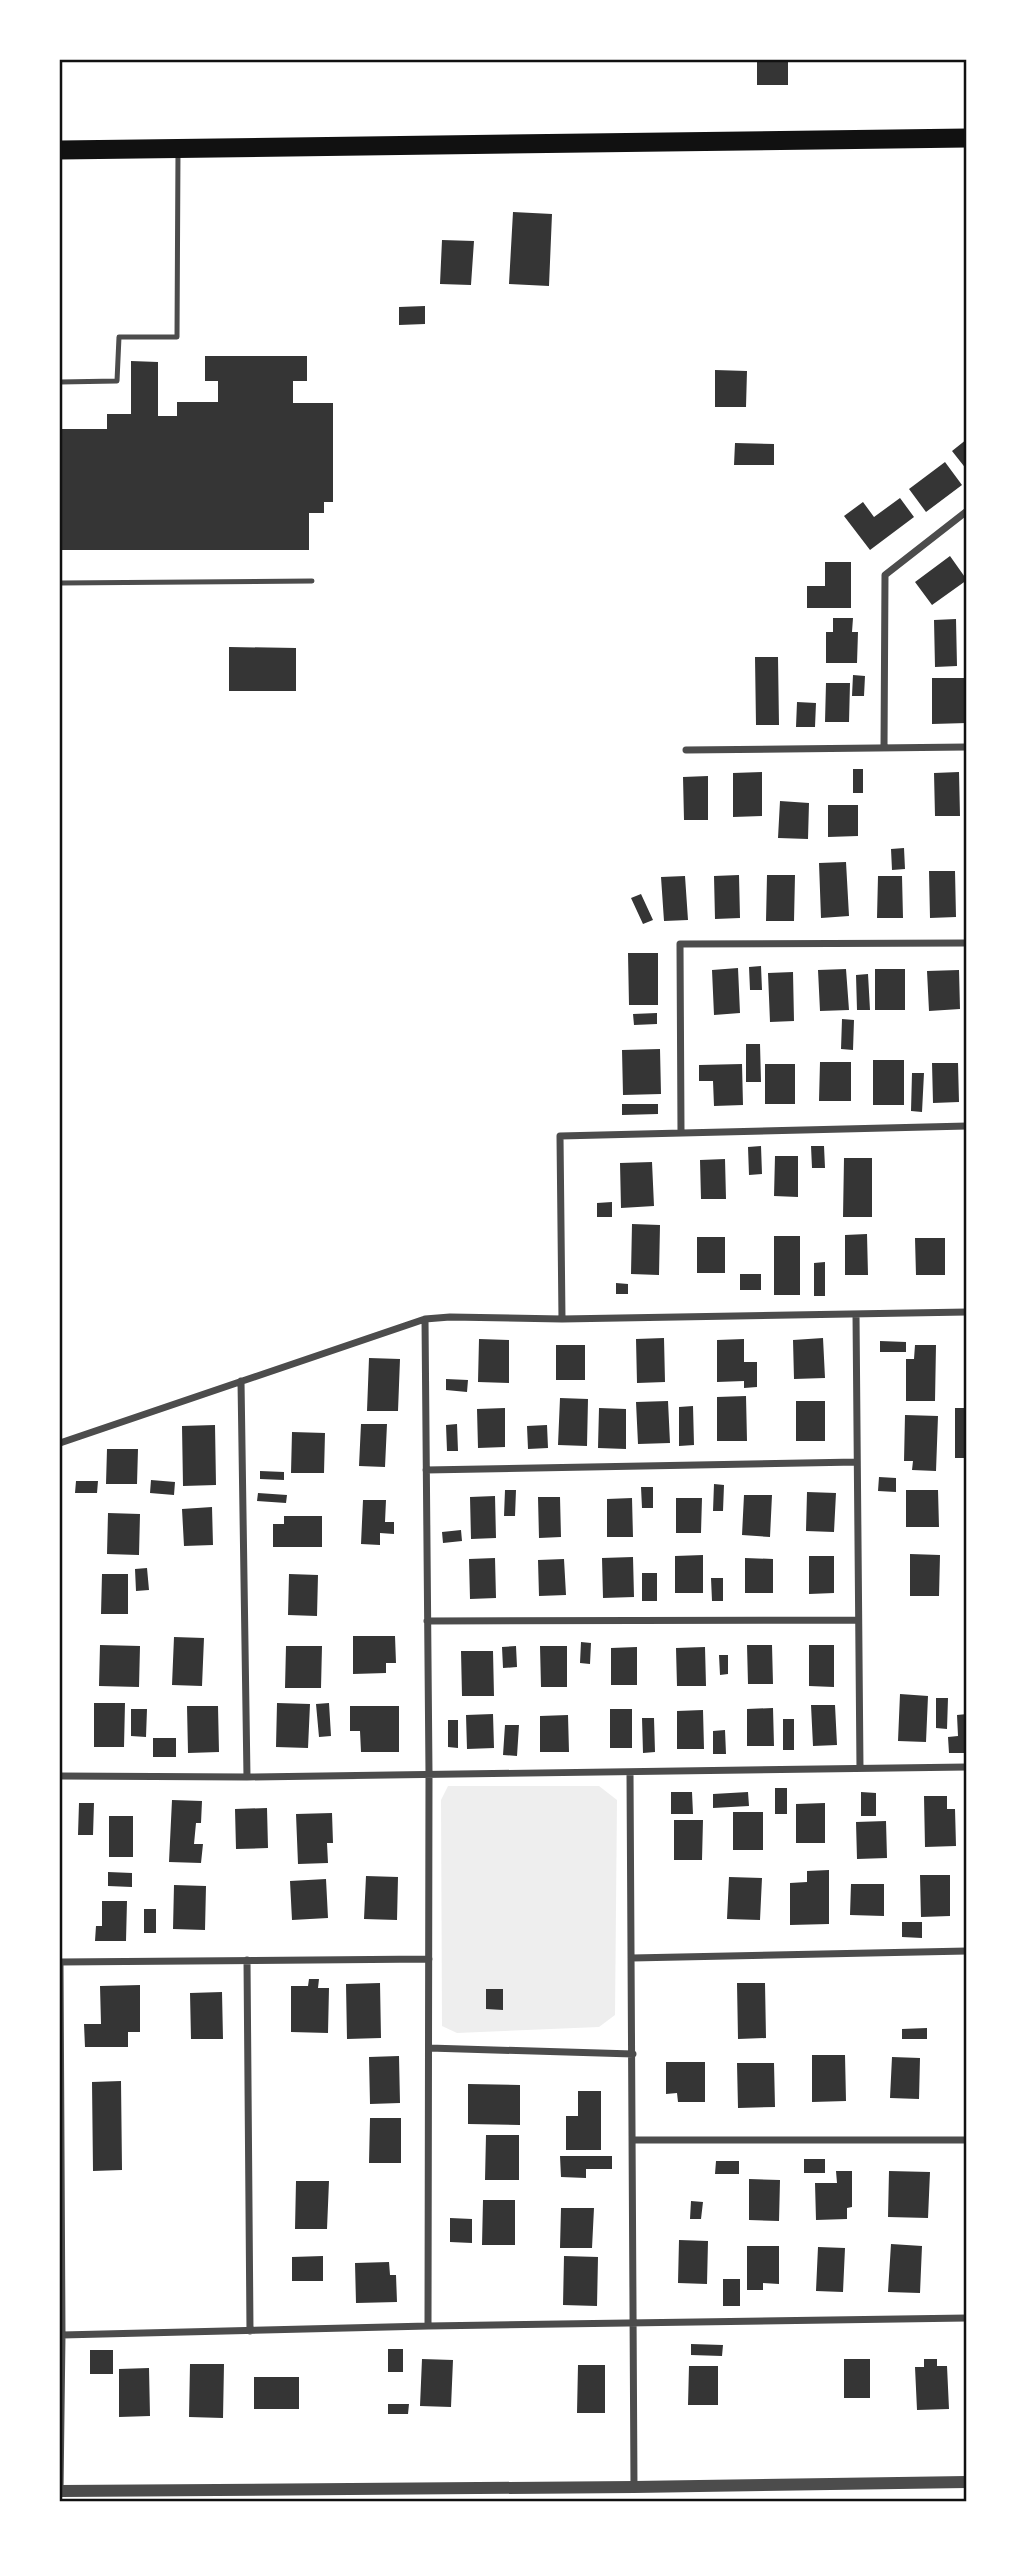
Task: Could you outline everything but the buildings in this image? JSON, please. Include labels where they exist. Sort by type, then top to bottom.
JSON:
[{"type":"highway","points":[[60,149],[967,138]]},
{"type":"street","points":[[884,748],[885,575],[967,511]]},
{"type":"street","points":[[686,751],[967,747]]},
{"type":"street","points":[[681,1131],[680,944],[967,943]]},
{"type":"street","points":[[562,1319],[560,1136],[967,1126]]},
{"type":"street","points":[[60,1443],[425,1320],[450,1317],[562,1319],[967,1312]]},
{"type":"street","points":[[856,1314],[860,1768]]},
{"type":"street","points":[[425,1320],[429,1773],[428,2326]]},
{"type":"street","points":[[241,1381],[247,1777]]},
{"type":"street","points":[[426,1470],[857,1462]]},
{"type":"street","points":[[427,1621],[858,1620]]},
{"type":"street","points":[[60,1776],[247,1777],[967,1767]]},
{"type":"street","points":[[630,1772],[634,2487]]},
{"type":"street","points":[[632,1958],[967,1951]]},
{"type":"street","points":[[429,1959],[60,1963],[60,2491],[967,2482]]},
{"type":"street","points":[[247,1960],[250,2331]]},
{"type":"street","points":[[429,2048],[633,2054]]},
{"type":"street","points":[[634,2140],[967,2140]]},
{"type":"street","points":[[62,2335],[428,2326],[967,2318]]},
{"type":"lane","points":[[60,382],[117,382],[119,337],[177,337],[178,148]]},
{"type":"lane","points":[[60,583],[312,581]]},
{"type":"shaded area","points":[[448,1786],[599,1786],[617,1800],[615,2015],[599,2027],[457,2033],[442,2026],[441,1800]]}]
